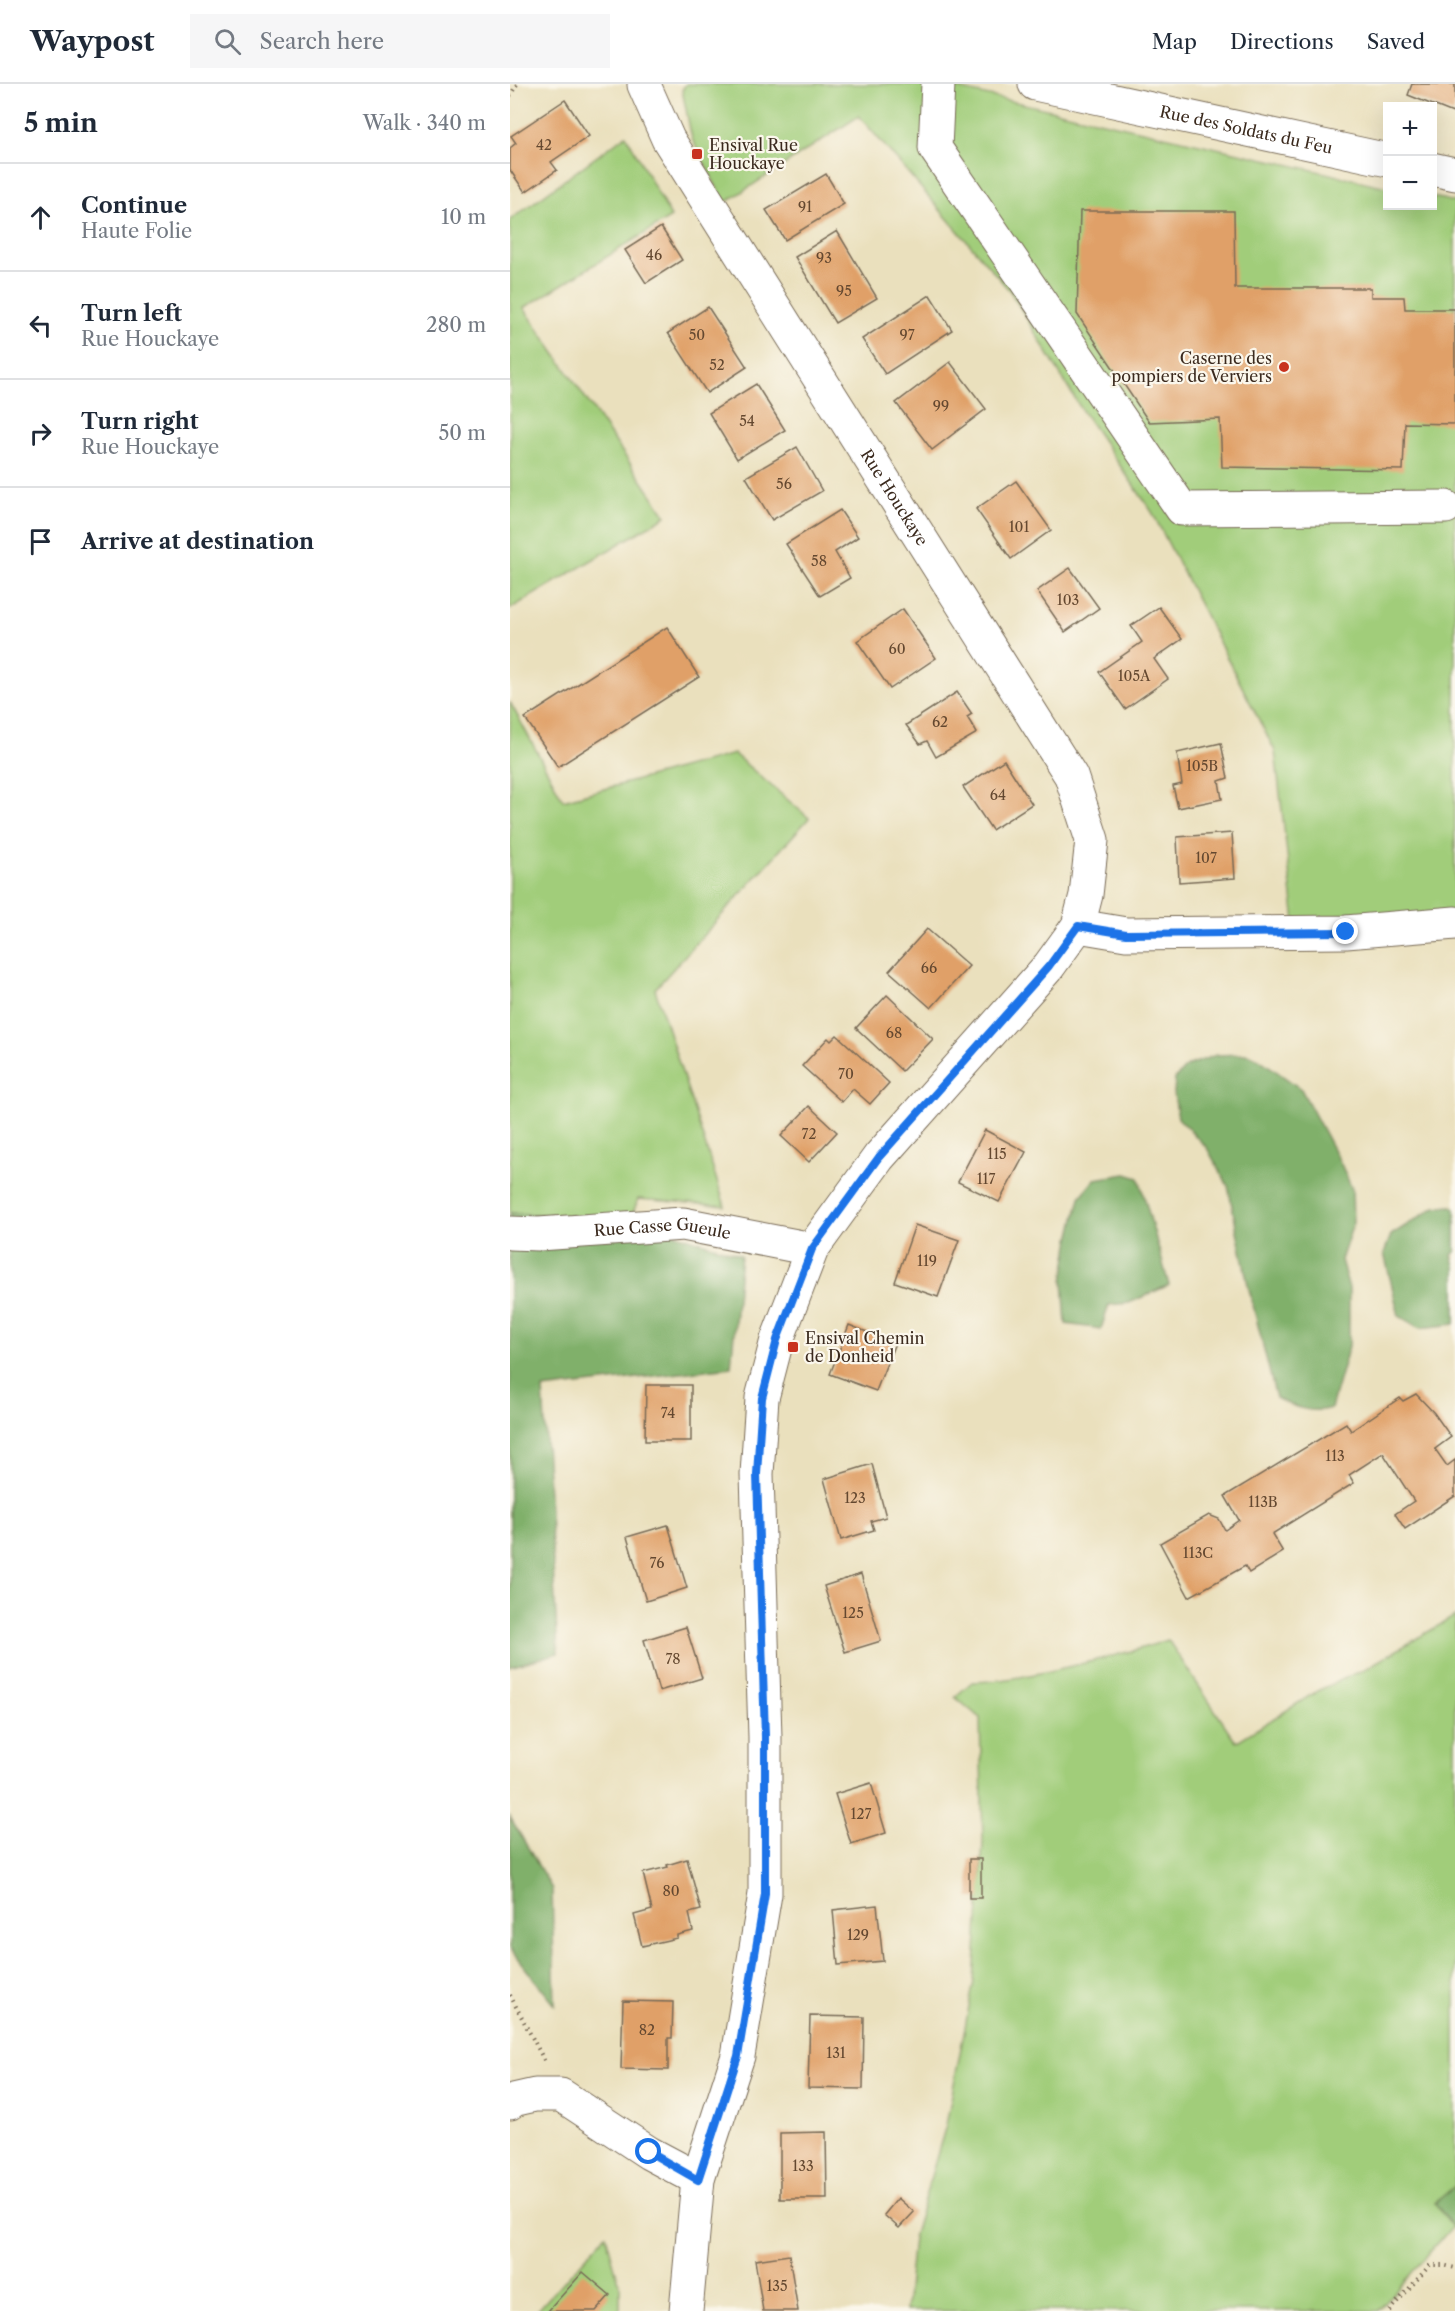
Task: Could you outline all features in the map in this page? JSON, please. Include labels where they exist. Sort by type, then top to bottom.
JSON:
[{"type":"street","points":[[622,84],[645,84]]},
{"type":"street","name":"Rue Houckaye","points":[[645,84],[668,139],[1071,776],[1092,840],[1086,895],[1078,926],[1049,966],[879,1157],[812,1249],[777,1340],[762,1398],[757,1474],[765,1737],[765,1894],[738,2056],[698,2180],[686,2311]]},
{"type":"street","points":[[938,84],[935,148],[1182,509],[1446,507]]},
{"type":"street","name":"Rue des Soldats du Feu","points":[[1035,84],[1383,159]]},
{"type":"street","points":[[1437,170],[1455,174]]},
{"type":"street","points":[[1078,926],[1126,934],[1346,932],[1455,923]]},
{"type":"street","name":"Rue Casse Gueule","points":[[510,1233],[539,1234],[683,1224],[812,1249]]},
{"type":"street","points":[[510,2103],[513,2100],[535,2095],[561,2095],[649,2152],[698,2180]]},
{"type":"path","points":[[510,96],[517,84]]},
{"type":"path","points":[[510,1995],[561,2095]]},
{"type":"path","points":[[1389,2311],[1430,2265],[1455,2268]]},
{"type":"green space","points":[[686,84],[937,84],[1383,186],[1383,210],[1437,210],[1437,198],[1455,202],[1455,914],[1295,922],[1275,751],[1152,512],[1083,412],[1010,291],[859,116],[725,203],[692,139],[682,90]]},
{"type":"green space","points":[[626,135],[671,217],[524,308],[666,516],[510,609],[510,220]]},
{"type":"green space","points":[[510,702],[563,800],[734,754],[809,818],[655,989],[725,1206],[638,1199],[631,1219],[510,1213]]},
{"type":"green space","points":[[1247,1054],[1259,1059],[1301,1089],[1352,1189],[1353,1224],[1341,1260],[1349,1288],[1349,1346],[1331,1408],[1324,1410],[1302,1409],[1276,1398],[1248,1285],[1228,1186],[1207,1148],[1178,1118],[1174,1094],[1175,1079],[1187,1066],[1216,1055]]},
{"type":"green space","points":[[1126,1174],[1139,1178],[1169,1285],[1129,1303],[1109,1305],[1101,1329],[1066,1324],[1063,1281],[1080,1197],[1095,1179]]},
{"type":"green space","points":[[1452,1206],[1455,1208],[1455,1252],[1452,1255],[1455,1266],[1455,1324],[1420,1328],[1399,1316],[1384,1253],[1391,1235],[1435,1207]]},
{"type":"green space","points":[[510,1213],[631,1219],[741,1255],[731,1367],[543,1389],[558,1653],[510,1667]]},
{"type":"green space","points":[[1455,1616],[1455,2186],[1435,2203],[1452,2227],[1378,2311],[906,2311],[913,2238],[946,2125],[974,1981],[983,1842],[980,1718],[955,1697],[972,1682],[1002,1680],[1050,1671],[1168,1640],[1236,1742],[1319,1690],[1363,1670]]},
{"type":"green space","points":[[510,1817],[552,1889],[555,2005],[510,1949]]},
{"type":"green space","points":[[1455,2186],[1455,2230],[1435,2203]]},
{"type":"green space","points":[[606,2235],[620,2287],[620,2311],[537,2311]]},
{"type":"building","points":[[1412,84],[1455,84],[1455,107],[1453,113],[1437,107],[1437,102],[1426,102],[1408,95]]},
{"type":"building","points":[[565,100],[589,136],[551,162],[557,170],[525,192],[510,170],[510,148],[516,143],[511,136]]},
{"type":"building","points":[[826,174],[844,204],[785,240],[766,210]]},
{"type":"building","name":"Caserne des pompiers de Verviers","points":[[1080,211],[1234,211],[1235,288],[1371,288],[1371,297],[1404,297],[1405,309],[1455,309],[1455,424],[1405,423],[1403,470],[1222,467],[1220,419],[1149,422],[1077,314]]},
{"type":"building","points":[[661,227],[682,260],[646,283],[625,250]]},
{"type":"building","points":[[837,231],[877,298],[835,323],[795,257]]},
{"type":"building","points":[[930,295],[952,330],[885,374],[862,339]]},
{"type":"building","points":[[708,307],[747,367],[707,393],[668,333]]},
{"type":"building","points":[[950,362],[986,409],[932,450],[896,403]]},
{"type":"building","points":[[756,384],[785,430],[737,459],[709,413]]},
{"type":"building","points":[[797,447],[822,491],[772,520],[746,477]]},
{"type":"building","points":[[1016,481],[1051,530],[1011,559],[976,509]]},
{"type":"building","points":[[840,510],[858,537],[835,552],[850,578],[820,596],[786,544]]},
{"type":"building","points":[[1070,568],[1099,608],[1065,632],[1037,591]]},
{"type":"building","points":[[1159,607],[1182,639],[1154,659],[1168,679],[1125,709],[1099,672],[1142,642],[1131,626]]},
{"type":"building","points":[[903,609],[936,658],[890,689],[857,641]]},
{"type":"building","points":[[667,627],[699,677],[558,767],[525,718]]},
{"type":"building","points":[[957,692],[972,714],[967,717],[977,733],[936,757],[927,741],[920,744],[906,725]]},
{"type":"building","points":[[1221,743],[1228,778],[1219,781],[1222,799],[1178,808],[1173,786],[1182,784],[1177,753]]},
{"type":"building","points":[[1004,760],[1032,804],[992,830],[963,787]]},
{"type":"building","points":[[1232,833],[1235,878],[1179,882],[1177,837]]},
{"type":"building","points":[[927,929],[969,966],[931,1008],[889,971]]},
{"type":"building","points":[[887,995],[933,1039],[902,1071],[856,1028]]},
{"type":"building","points":[[837,1035],[889,1083],[870,1104],[853,1089],[842,1102],[802,1066],[828,1038],[831,1041]]},
{"type":"building","points":[[809,1106],[837,1132],[809,1162],[781,1136]]},
{"type":"building","points":[[985,1130],[1026,1152],[999,1202],[958,1182]]},
{"type":"building","points":[[915,1225],[959,1240],[938,1297],[895,1282]]},
{"type":"building","points":[[849,1325],[895,1343],[876,1391],[830,1374]]},
{"type":"building","points":[[646,1385],[691,1385],[691,1441],[645,1441]]},
{"type":"building","points":[[1416,1394],[1434,1413],[1451,1437],[1435,1449],[1447,1466],[1455,1460],[1455,1496],[1405,1529],[1395,1514],[1414,1501],[1383,1453],[1349,1475],[1354,1483],[1272,1534],[1283,1552],[1249,1573],[1245,1566],[1189,1597],[1160,1543],[1209,1515],[1219,1519],[1225,1530],[1239,1520],[1225,1496],[1346,1423],[1351,1431],[1400,1398],[1403,1401]]},
{"type":"building","points":[[872,1464],[886,1517],[871,1521],[874,1530],[841,1540],[824,1479]]},
{"type":"building","points":[[668,1525],[687,1588],[646,1601],[627,1537]]},
{"type":"building","points":[[861,1574],[881,1641],[845,1652],[824,1586]]},
{"type":"building","points":[[686,1627],[702,1678],[659,1691],[644,1640]]},
{"type":"building","points":[[871,1783],[886,1833],[851,1844],[835,1794]]},
{"type":"building","points":[[687,1859],[701,1910],[689,1913],[693,1931],[677,1935],[677,1938],[642,1946],[634,1915],[652,1910],[643,1873],[668,1867],[667,1865]]},
{"type":"building","points":[[969,1859],[981,1859],[981,1898],[969,1898]]},
{"type":"building","points":[[877,1905],[883,1961],[838,1965],[833,1910]]},
{"type":"building","points":[[623,2001],[673,2002],[672,2038],[668,2038],[668,2070],[621,2069]]},
{"type":"building","points":[[810,2016],[864,2017],[863,2089],[808,2088]]},
{"type":"building","points":[[826,2132],[827,2199],[780,2199],[780,2133]]},
{"type":"building","points":[[898,2198],[914,2212],[899,2228],[884,2215]]},
{"type":"building","points":[[789,2255],[798,2311],[763,2311],[755,2260]]},
{"type":"building","points":[[583,2272],[610,2295],[596,2311],[548,2311]]},
{"type":"place","name":"Ensival Rue Houckaye","points":[[697,154]]},
{"type":"place","name":"Caserne des pompiers de Verviers","points":[[1284,367]]},
{"type":"place","name":"Ensival Chemin de Donheid","points":[[793,1347]]},
{"type":"route","points":[[649,2152],[698,2180],[738,2056],[765,1894],[765,1737],[757,1474],[762,1398],[777,1340],[812,1249],[879,1157],[1049,966],[1061,946],[1078,926],[1126,934],[1346,932]]}]
